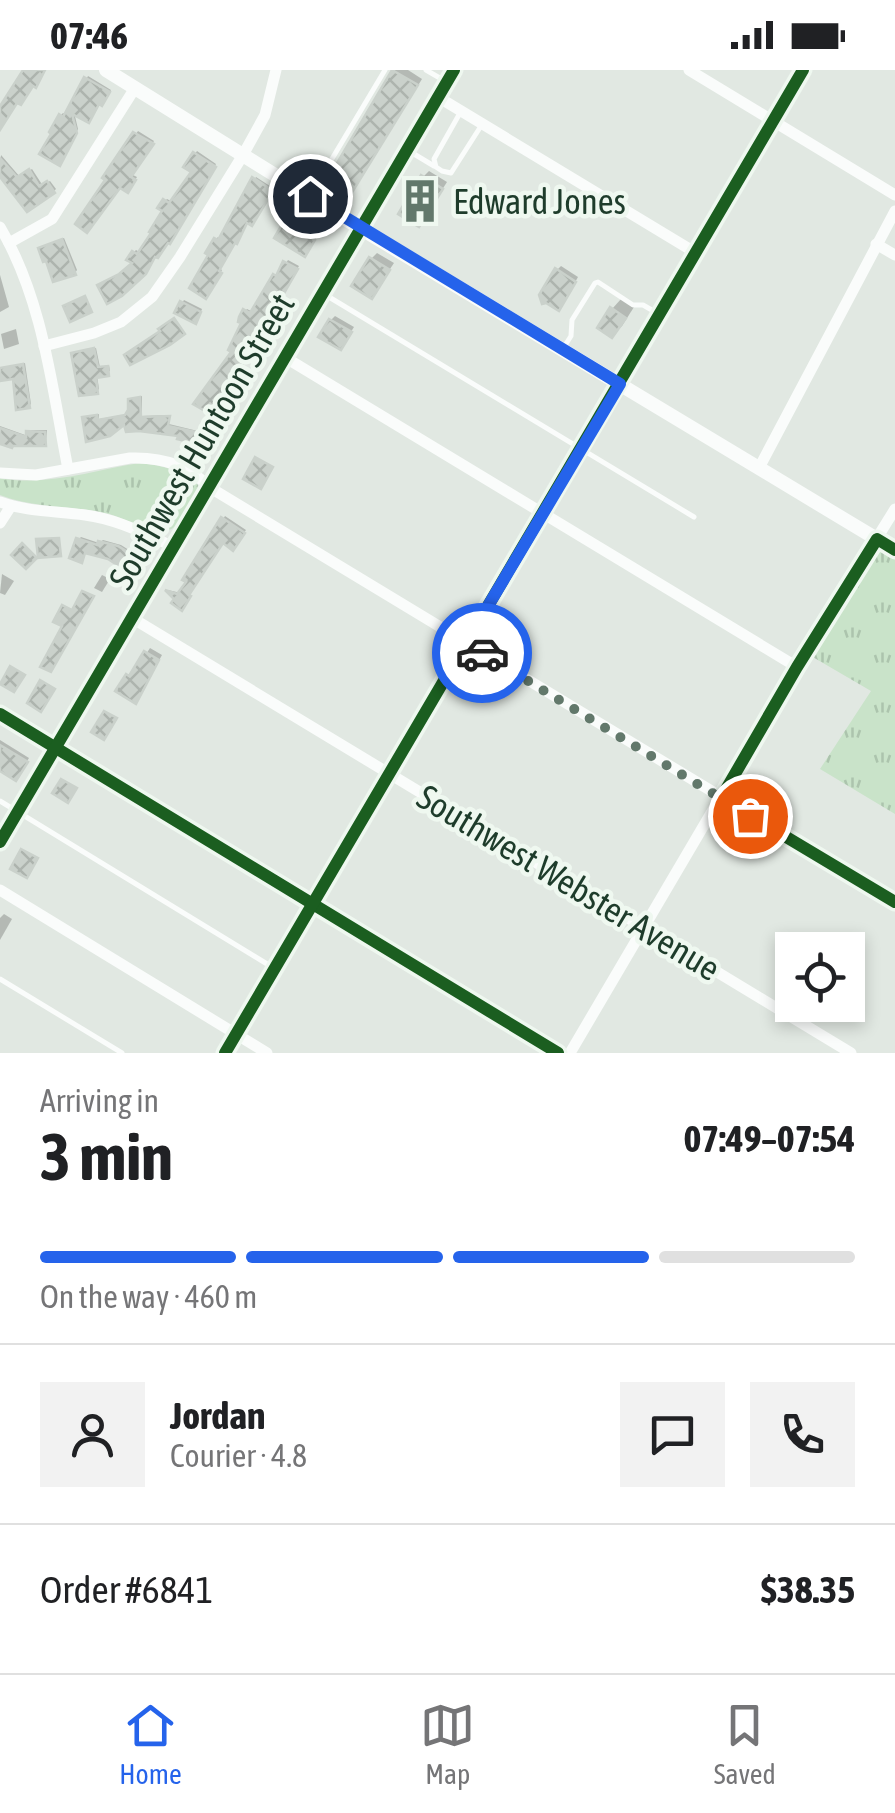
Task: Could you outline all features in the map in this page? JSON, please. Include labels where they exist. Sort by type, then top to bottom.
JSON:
[{"type":"main road","points":[[225,1053],[803,70]]},
{"type":"main road","name":"Southwest Huntoon Street","points":[[0,842],[446,83]]},
{"type":"street","points":[[106,70],[895,550]]},
{"type":"street","points":[[44,346],[121,322],[152,297],[243,155],[265,114],[276,70]]},
{"type":"street","points":[[689,70],[895,194]]},
{"type":"street","points":[[446,83],[461,111],[696,252]]},
{"type":"street","points":[[10,243],[52,218],[135,88]]},
{"type":"street","points":[[759,468],[895,211]]},
{"type":"street","points":[[0,227],[10,243],[37,315],[68,469]]},
{"type":"street","points":[[876,244],[895,256]]},
{"type":"street","points":[[286,358],[797,666]]},
{"type":"street","points":[[0,473],[21,476],[130,458],[158,459],[190,471],[209,487],[895,902]]},
{"type":"street","points":[[0,524],[6,504],[97,517],[174,547]]},
{"type":"street","points":[[570,1053],[797,666],[895,509]]},
{"type":"street","name":"Southwest Webster Avenue","points":[[132,618],[851,1053]]},
{"type":"street","points":[[0,714],[558,1053]]},
{"type":"street","points":[[0,890],[267,1053]]},
{"type":"lane","points":[[310,196],[385,70]]},
{"type":"lane","points":[[426,70],[446,83]]},
{"type":"lane","points":[[436,167],[434,158],[461,111]]},
{"type":"lane","points":[[406,150],[442,172],[451,173],[483,124]]},
{"type":"lane","points":[[563,350],[571,336],[572,320],[595,282],[660,315]]},
{"type":"lane","points":[[323,294],[694,517]]},
{"type":"lane","points":[[0,801],[274,968]]},
{"type":"lane","points":[[0,979],[122,1053]]},
{"type":"green space","points":[[140,463],[171,469],[198,485],[188,511],[169,530],[148,528],[95,511],[27,503],[0,495],[0,478],[52,479]]},
{"type":"green space","points":[[882,550],[895,557],[895,814],[820,769],[871,691],[811,656],[874,555]]},
{"type":"building","points":[[23,70],[45,70],[36,88],[33,86],[21,105],[17,103],[0,130],[0,106]]},
{"type":"building","points":[[392,70],[418,85],[351,194],[327,180]]},
{"type":"building","points":[[84,77],[110,92],[89,123],[72,114],[77,133],[60,166],[39,154]]},
{"type":"building","points":[[133,132],[154,144],[131,177],[136,180],[128,193],[120,188],[87,233],[75,224]]},
{"type":"building","points":[[193,152],[216,167],[170,244],[155,257],[146,274],[107,304],[97,285],[132,263],[126,260],[132,251],[137,254],[151,233],[162,211],[157,208],[163,199],[169,203],[191,172],[183,167]]},
{"type":"building","points":[[0,158],[17,177],[29,169],[39,186],[47,181],[55,193],[27,212],[0,177]]},
{"type":"building","name":"Edward Jones","points":[[421,175],[443,189],[419,227],[398,214]]},
{"type":"building","points":[[252,177],[273,191],[252,226],[247,223],[206,299],[189,288],[208,255],[205,253],[214,238],[218,240]]},
{"type":"building","points":[[284,221],[315,240],[305,257],[274,238]]},
{"type":"building","points":[[62,239],[76,275],[53,282],[38,248]]},
{"type":"building","points":[[369,257],[390,270],[372,299],[351,286]]},
{"type":"building","points":[[283,261],[298,269],[279,302],[276,300],[242,365],[226,382],[230,385],[214,416],[193,404],[231,352],[228,350],[243,309],[250,313]]},
{"type":"building","points":[[555,268],[576,282],[559,311],[542,304],[539,295]]},
{"type":"building","points":[[85,296],[92,312],[70,322],[63,306]]},
{"type":"building","points":[[180,301],[201,312],[196,324],[174,313]]},
{"type":"building","points":[[610,307],[626,318],[612,338],[597,328]]},
{"type":"building","points":[[174,318],[185,334],[130,365],[124,355]]},
{"type":"building","points":[[329,319],[352,332],[341,350],[318,337]]},
{"type":"building","points":[[94,348],[98,367],[108,366],[109,376],[96,378],[98,394],[79,396],[71,353]]},
{"type":"building","points":[[23,364],[30,408],[16,410],[13,379],[0,381],[0,368]]},
{"type":"building","points":[[140,397],[141,417],[170,416],[168,426],[205,434],[203,445],[177,439],[178,436],[126,432],[124,425],[110,436],[86,442],[82,417],[97,415],[98,420],[125,415],[128,399]]},
{"type":"building","points":[[0,428],[26,437],[26,431],[45,432],[46,446],[12,448],[0,444]]},
{"type":"building","points":[[255,457],[273,467],[261,489],[243,479]]},
{"type":"building","points":[[221,517],[245,533],[233,551],[223,543],[182,611],[171,603],[174,599],[165,590],[177,594]]},
{"type":"building","points":[[59,538],[61,556],[38,558],[36,539]]},
{"type":"building","points":[[76,538],[118,546],[140,560],[131,574],[108,559],[85,553],[82,563],[69,558]]},
{"type":"building","points":[[22,543],[37,558],[26,569],[11,555]]},
{"type":"building","points":[[82,591],[94,596],[51,672],[40,667],[62,626],[53,622],[62,605],[72,610]]},
{"type":"building","points":[[144,651],[159,660],[136,704],[115,691]]},
{"type":"building","points":[[10,666],[25,675],[14,692],[0,684]]},
{"type":"building","points":[[40,680],[55,689],[41,712],[27,703]]},
{"type":"building","points":[[104,711],[117,718],[104,740],[91,732]]},
{"type":"building","points":[[0,745],[28,762],[16,781],[0,771]]},
{"type":"building","points":[[61,779],[77,788],[68,803],[52,793]]},
{"type":"building","points":[[21,849],[38,858],[27,878],[10,869]]},
{"type":"cycle path","points":[[0,842],[454,70]]},
{"type":"cycle path","points":[[225,1053],[803,70]]},
{"type":"cycle path","points":[[895,550],[877,539],[721,798],[895,902]]},
{"type":"cycle path","points":[[0,714],[558,1053]]},
{"type":"way so far","points":[[482,653],[750,816]]},
{"type":"place","name":"Edward Jones","points":[[420,201]]},
{"type":"route","points":[[310,196],[620,384],[466,643],[482,653]]}]
